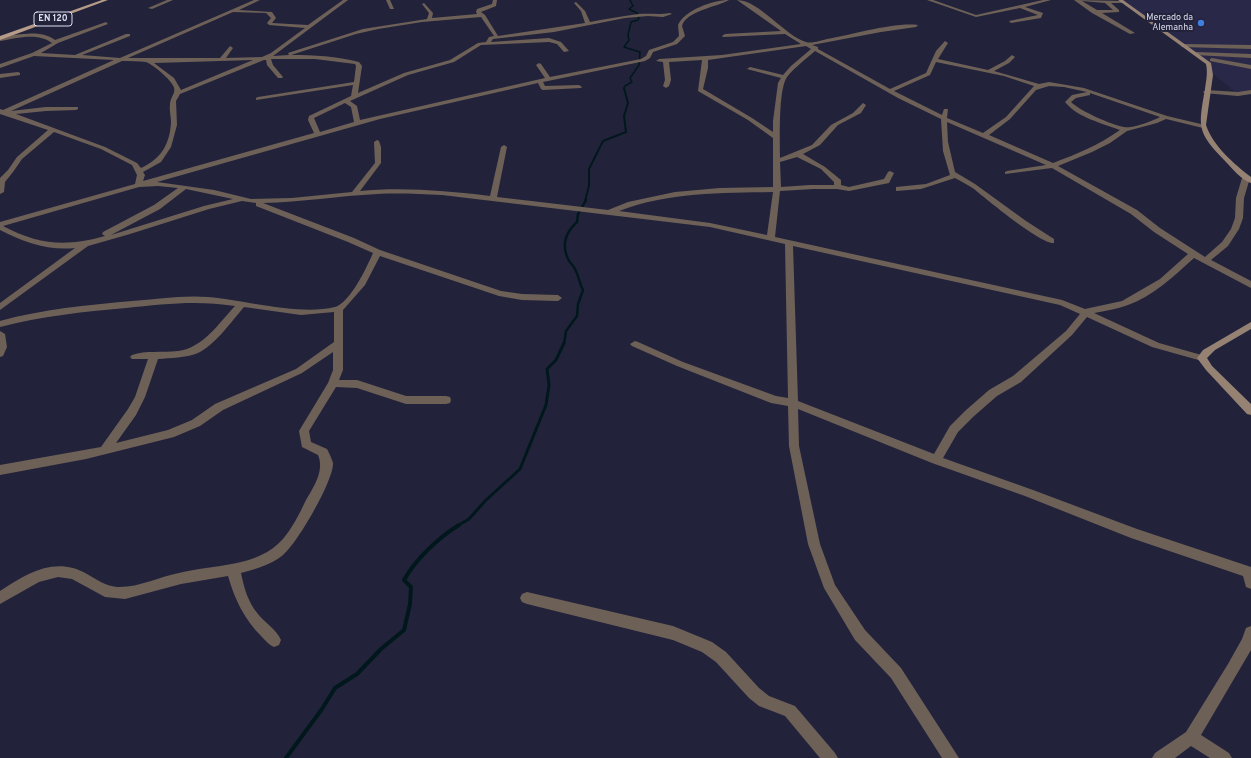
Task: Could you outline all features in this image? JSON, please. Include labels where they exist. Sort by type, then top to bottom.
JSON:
[{"type":"main road","name":"EN 120","points":[[1,38],[106,0]]},
{"type":"street","points":[[150,8],[171,0]]},
{"type":"street","points":[[3,113],[119,60],[258,0]]},
{"type":"street","points":[[140,171],[155,163],[165,150],[174,125],[172,105],[173,98],[178,93],[266,58],[281,49],[346,0]]},
{"type":"street","points":[[388,0],[392,8]]},
{"type":"street","points":[[495,0],[494,5],[479,10],[478,12],[482,15],[496,36]]},
{"type":"street","points":[[0,224],[100,197],[357,123],[540,81],[640,60],[648,57],[650,52],[678,40],[682,36],[679,28],[682,21],[686,18],[713,3],[728,0]]},
{"type":"street","points":[[739,0],[759,12],[784,32],[816,48],[890,91],[943,118],[1052,166],[1090,186],[1134,212],[1157,230],[1193,254],[1251,286]]},
{"type":"street","points":[[929,0],[972,15],[1022,7],[1050,0]]},
{"type":"street","points":[[1076,0],[1094,12],[1132,33]]},
{"type":"street","points":[[1080,0],[1107,2],[1122,1],[1209,64],[1211,72],[1206,92],[1203,126],[1219,152],[1249,179],[1240,198],[1239,218],[1236,229],[1226,244],[1205,261]]},
{"type":"street","points":[[1094,12],[1117,10],[1107,2]]},
{"type":"street","points":[[576,3],[583,11],[588,24]]},
{"type":"street","points":[[424,4],[431,13],[429,19]]},
{"type":"street","points":[[1011,22],[1039,17],[1041,14],[1022,7]]},
{"type":"street","points":[[232,11],[266,12],[270,13],[274,18],[269,23],[271,24],[309,27]]},
{"type":"street","points":[[488,43],[491,38],[496,36],[535,33],[632,16],[663,16],[670,14]]},
{"type":"street","points":[[278,57],[362,32],[429,19],[482,15]]},
{"type":"street","points":[[0,66],[34,54],[54,45],[55,42],[106,23]]},
{"type":"street","points":[[28,35],[32,26]]},
{"type":"street","points":[[659,61],[705,59],[807,44],[900,27],[916,26]]},
{"type":"street","points":[[724,36],[784,32]]},
{"type":"street","points":[[1,38],[28,35],[55,42]]},
{"type":"street","points":[[76,56],[128,35]]},
{"type":"street","points":[[318,135],[311,117],[406,74],[452,61],[480,44],[549,40],[559,43],[566,51]]},
{"type":"street","points":[[890,91],[928,74],[945,43]]},
{"type":"street","points":[[1184,46],[1251,47]]},
{"type":"street","points":[[222,60],[230,48]]},
{"type":"street","points":[[771,239],[777,189],[776,121],[781,83],[793,67],[816,48]]},
{"type":"street","points":[[34,54],[150,61],[222,60],[278,57],[315,58],[356,63],[359,66],[354,97]]},
{"type":"street","points":[[1199,56],[1251,56]]},
{"type":"street","points":[[1199,56],[1251,67]]},
{"type":"street","points":[[987,72],[1007,62],[1012,57]]},
{"type":"street","points":[[266,58],[280,77]]},
{"type":"street","points":[[705,59],[705,68],[700,90],[750,119],[776,137]]},
{"type":"street","points":[[935,60],[1005,75],[1039,86],[1052,84],[1062,85],[1099,94],[1165,117],[1203,126]]},
{"type":"street","points":[[150,61],[174,81],[178,88],[178,93]]},
{"type":"street","points":[[666,61],[668,80],[666,86]]},
{"type":"street","points":[[539,65],[548,80]]},
{"type":"street","points":[[750,69],[784,77]]},
{"type":"street","points":[[0,76],[18,74]]},
{"type":"street","points":[[540,81],[543,88],[578,87]]},
{"type":"street","points":[[258,99],[357,83]]},
{"type":"street","points":[[984,135],[1003,123],[1027,95],[1039,86]]},
{"type":"street","points":[[1206,92],[1233,94],[1251,92]]},
{"type":"street","points":[[1099,94],[1074,96],[1068,102],[1078,110],[1125,130]]},
{"type":"street","points":[[346,101],[354,106],[357,123]]},
{"type":"street","points":[[776,161],[815,146],[828,130],[862,110],[863,105]]},
{"type":"street","points":[[3,113],[76,108]]},
{"type":"street","points":[[946,110],[943,118],[948,160],[951,165],[952,173],[978,189],[991,201],[1017,220],[1051,241]]},
{"type":"street","points":[[3,113],[53,129],[126,159],[135,164],[140,171],[141,175],[138,185]]},
{"type":"street","points":[[1007,173],[1052,166],[1090,151],[1108,142],[1125,130],[1155,122],[1165,117]]},
{"type":"street","points":[[0,192],[1,181],[11,172],[19,158],[53,129]]},
{"type":"street","points":[[354,194],[364,179],[377,166],[377,155],[379,148],[378,142]]},
{"type":"street","points":[[493,200],[504,147]]},
{"type":"street","points":[[797,154],[823,168],[838,182],[837,187]]},
{"type":"street","points":[[609,212],[646,198],[669,194],[732,189],[813,187],[837,187],[849,189],[886,181],[890,173]]},
{"type":"street","points":[[899,189],[922,187],[940,182],[955,175]]},
{"type":"street","points":[[138,185],[158,184],[184,187],[247,200],[351,240],[377,252],[499,293],[522,297],[558,298]]},
{"type":"street","points":[[0,307],[86,244],[157,207],[184,187]]},
{"type":"street","points":[[0,227],[18,236],[42,243],[66,246],[86,244],[133,231],[204,208],[247,200],[292,200],[404,191],[593,210],[710,225],[1062,303],[1086,312],[1133,335],[1163,347],[1202,358],[1209,368],[1251,411]]},
{"type":"street","points":[[789,243],[794,446],[814,544],[830,588],[860,634],[896,673],[951,758]]},
{"type":"street","points":[[0,324],[26,317],[70,310],[190,299],[206,299],[287,312],[322,312],[339,309],[359,288],[371,269],[377,252]]},
{"type":"street","points":[[936,460],[954,429],[969,414],[993,393],[1017,379],[1068,333],[1086,312],[1125,303],[1146,292],[1163,281],[1193,254]]},
{"type":"street","points":[[135,357],[154,357],[195,350],[206,343],[241,305]]},
{"type":"street","points":[[0,598],[21,585],[43,575],[58,571],[73,572],[108,592],[126,593],[178,578],[233,569],[267,559],[287,543],[305,515],[322,481],[327,462],[323,452],[306,444],[304,431],[333,383],[338,370],[339,309]]},
{"type":"street","points":[[1202,358],[1206,352],[1251,325]]},
{"type":"street","points":[[0,334],[2,348],[0,354]]},
{"type":"street","points":[[0,470],[86,455],[163,436],[196,423],[219,407],[299,371],[338,344]]},
{"type":"street","points":[[635,344],[680,364],[775,400],[793,404],[936,460],[1029,493],[1250,576]]},
{"type":"street","points":[[105,450],[132,412],[140,397],[154,357]]},
{"type":"street","points":[[333,383],[357,384],[406,400],[446,400]]},
{"type":"street","points":[[233,569],[246,609],[257,623],[274,640]]},
{"type":"street","points":[[527,598],[673,633],[707,646],[721,657],[754,693],[764,701],[790,711],[830,758]]},
{"type":"street","points":[[1160,758],[1191,737],[1233,669],[1248,642],[1251,633]]},
{"type":"street","points":[[1191,737],[1224,758]]},
{"type":"shaded area","name":"Mercado da Alemanha","points":[[1120,0],[1251,0],[1251,92],[1238,94],[1211,72],[1209,64]]},
{"type":"waterway","points":[[624,89],[625,86],[632,82],[630,78],[639,65],[640,52],[624,47],[629,40],[628,35],[631,22],[638,20],[639,18],[637,13],[629,9],[633,6],[630,0]]},
{"type":"waterway","points":[[585,201],[589,186],[589,169],[603,141],[626,132],[624,116],[628,103],[624,89]]},
{"type":"waterway","points":[[564,344],[566,331],[577,316],[578,304],[583,290],[576,272],[566,254],[565,243],[567,234],[577,222],[578,214],[586,200]]},
{"type":"waterway","points":[[457,526],[469,519],[485,501],[520,469],[546,405],[549,385],[547,369],[556,360],[564,343]]},
{"type":"waterway","points":[[286,758],[322,709],[335,688],[357,674],[381,649],[404,630],[410,604],[411,587],[404,580],[421,557],[451,530],[459,525]]},
{"type":"place","name":"Mercado da Alemanha","points":[[1201,23]]}]
